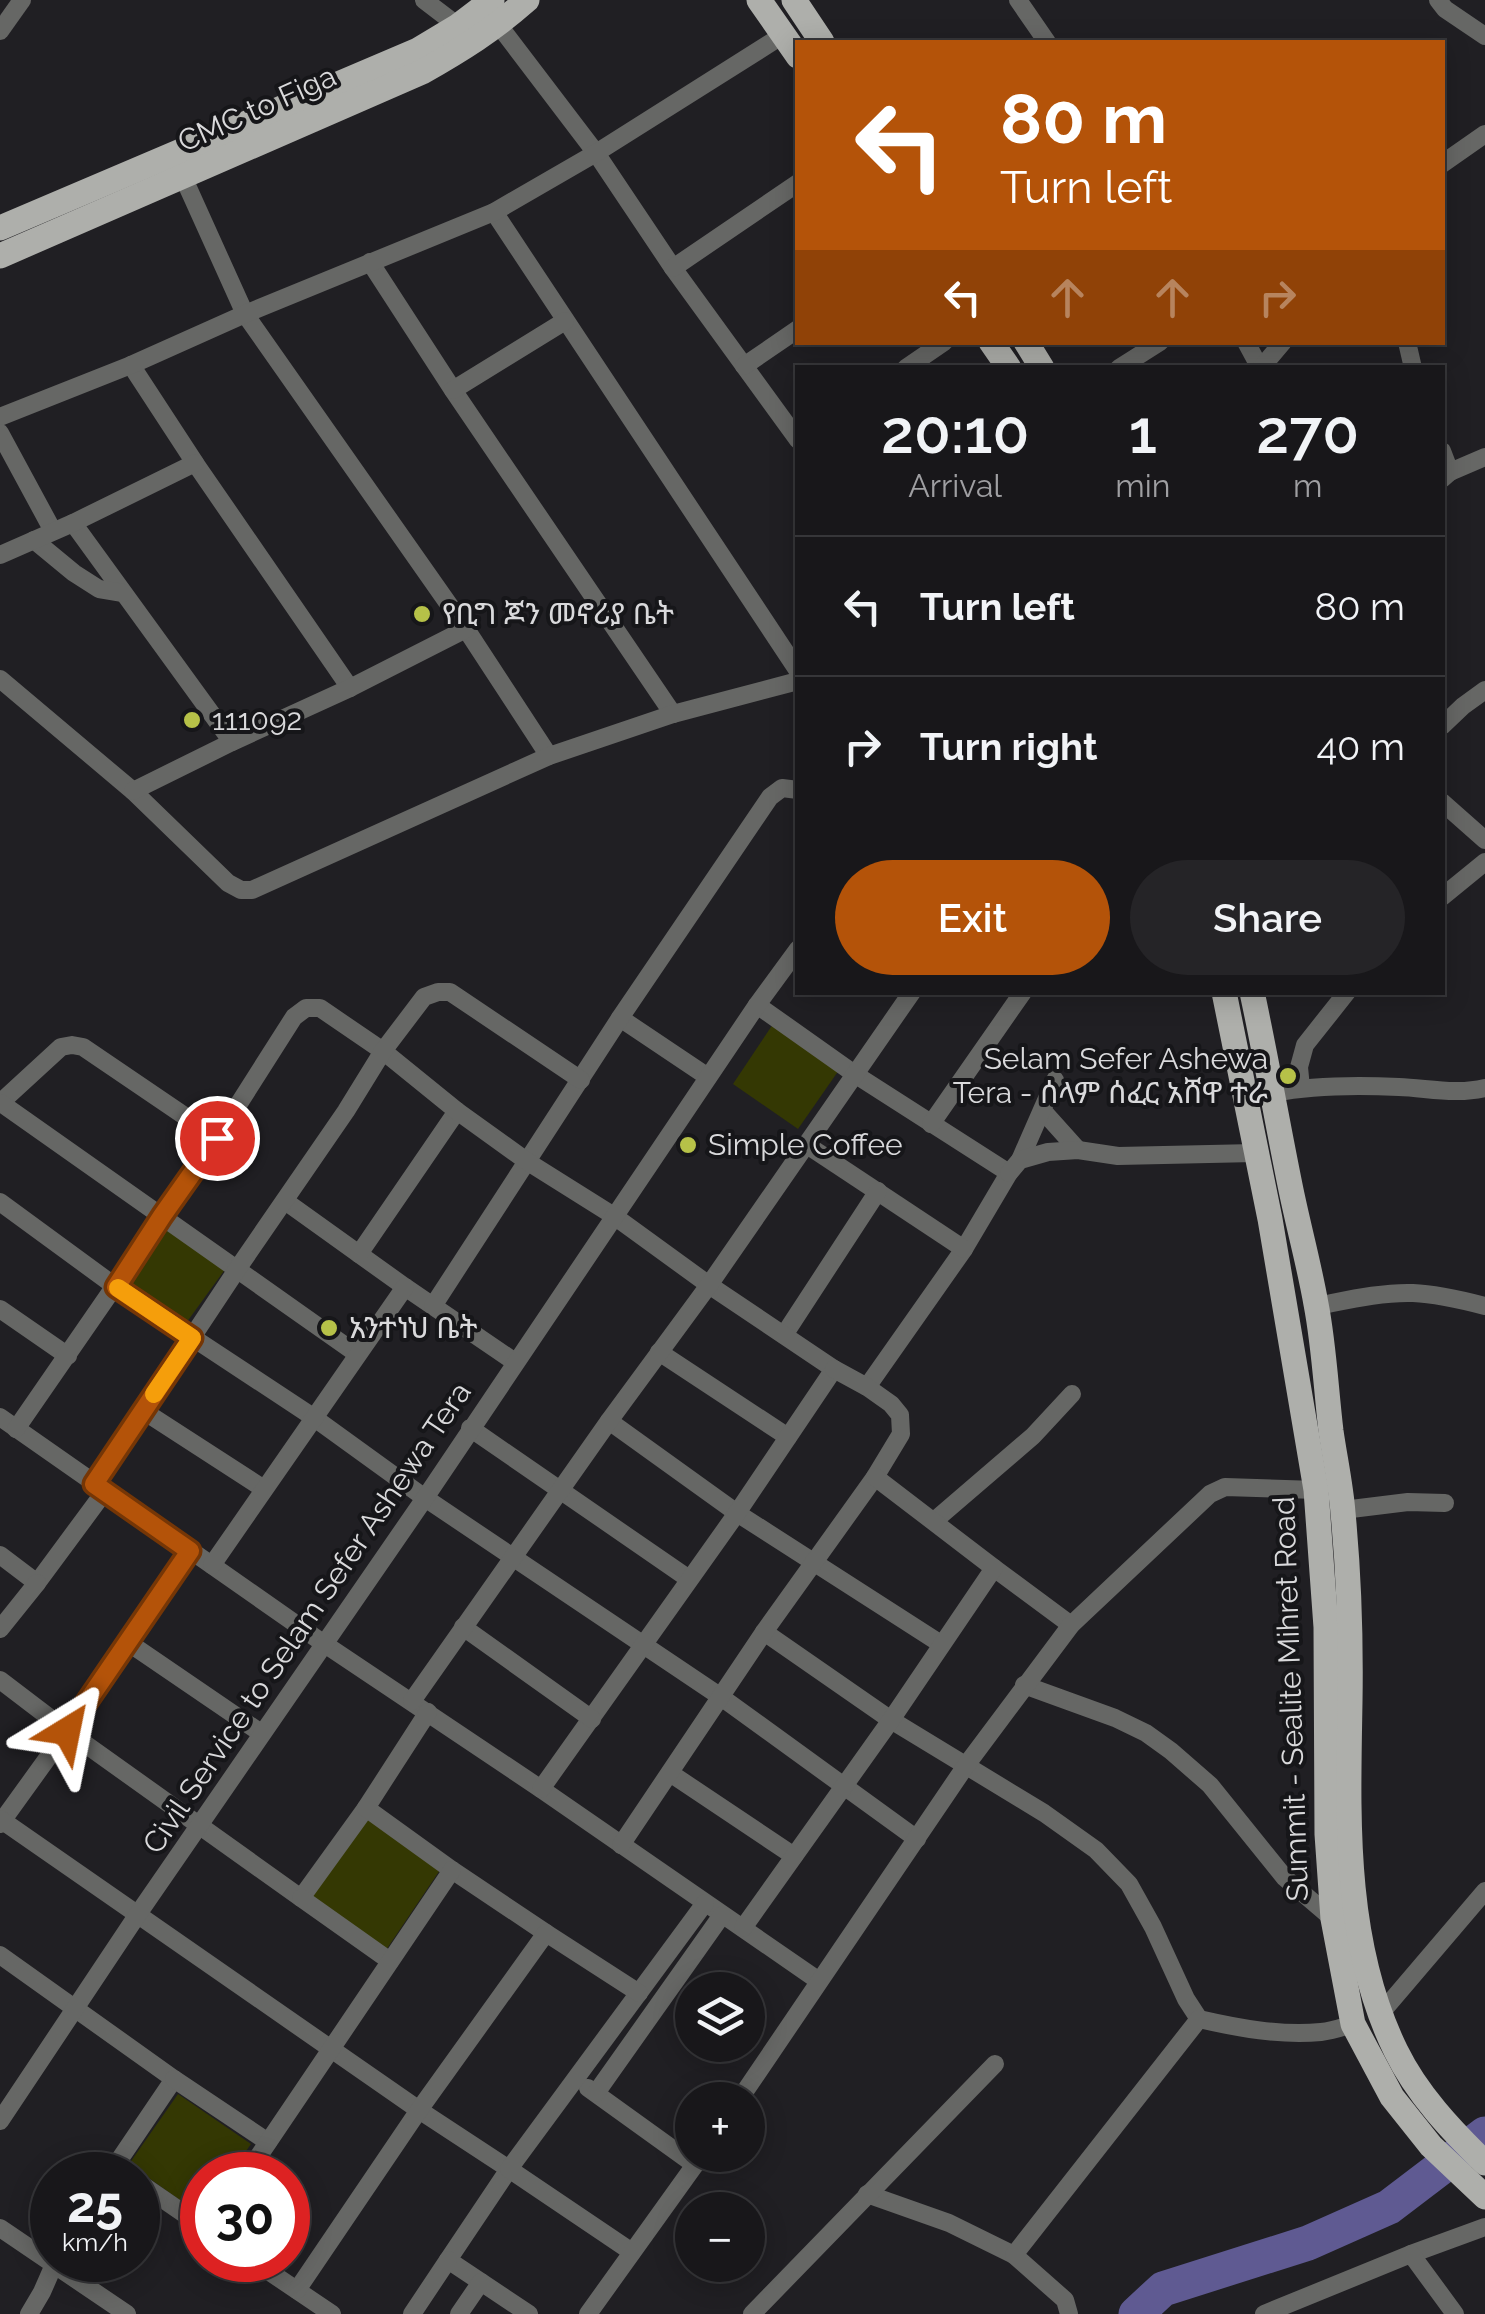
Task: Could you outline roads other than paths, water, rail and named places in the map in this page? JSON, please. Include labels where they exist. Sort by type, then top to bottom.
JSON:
[{"type":"main road","points":[[0,228],[178,165],[418,50],[464,36],[492,11],[527,0]]},
{"type":"main road","points":[[759,0],[790,45]]},
{"type":"main road","points":[[805,5],[821,40]]},
{"type":"main road","name":"CMC to Figa","points":[[0,256],[178,165]]},
{"type":"main road","name":"Summit - Sealite Mihret Road","points":[[1225,995],[1270,1219],[1316,1490],[1326,1628],[1327,1834],[1333,1919],[1353,2024],[1392,2097],[1440,2137]]},
{"type":"main road","points":[[1253,995],[1316,1306],[1343,1510],[1350,1632],[1351,1855],[1362,1952],[1396,2050],[1440,2137],[1479,2192]]},
{"type":"main road","points":[[1270,1219],[1297,1214]]},
{"type":"main road","points":[[1440,2137],[1485,2163]]},
{"type":"street","points":[[0,31],[22,0]]},
{"type":"street","points":[[424,0],[464,36]]},
{"type":"street","points":[[1018,0],[1046,40]]},
{"type":"street","points":[[1438,0],[1444,9],[1485,36]]},
{"type":"street","points":[[492,11],[795,437]]},
{"type":"street","points":[[0,417],[494,212],[790,45]]},
{"type":"street","points":[[1445,162],[1485,134]]},
{"type":"street","points":[[178,165],[245,314],[466,629],[548,756]]},
{"type":"street","points":[[673,268],[795,185]]},
{"type":"street","points":[[494,212],[795,666]]},
{"type":"street","points":[[370,262],[672,714]]},
{"type":"street","points":[[453,390],[565,320]]},
{"type":"street","points":[[744,366],[795,331]]},
{"type":"street","points":[[910,365],[940,345]]},
{"type":"street","points":[[1124,365],[1155,345]]},
{"type":"street","points":[[1264,365],[1281,345]]},
{"type":"street","points":[[131,365],[350,688]]},
{"type":"street","points":[[0,433],[53,531]]},
{"type":"street","points":[[1446,476],[1485,457]]},
{"type":"street","points":[[0,556],[195,463]]},
{"type":"street","points":[[73,523],[232,742]]},
{"type":"street","points":[[34,540],[98,589],[124,593]]},
{"type":"street","points":[[133,791],[466,629]]},
{"type":"street","points":[[0,679],[133,791],[228,883],[241,890],[252,890],[548,756],[672,714],[795,682]]},
{"type":"street","points":[[1445,723],[1485,690]]},
{"type":"street","points":[[433,1306],[620,1018],[770,797],[782,788],[795,790]]},
{"type":"street","points":[[1445,805],[1485,840]]},
{"type":"street","points":[[1445,895],[1485,862]]},
{"type":"street","name":"Civil Service to Selam Sefer Ashewa Tera","points":[[0,2121],[261,1732],[795,953]]},
{"type":"street","points":[[0,1629],[100,1488],[142,1410],[346,1111],[383,1050],[424,997],[450,992],[580,1080]]},
{"type":"street","points":[[412,1701],[608,1421],[710,1285],[910,995]]},
{"type":"street","points":[[931,1124],[1022,995]]},
{"type":"street","points":[[1302,1088],[1300,1066],[1304,1045],[1345,995]]},
{"type":"street","points":[[757,1005],[931,1124],[1015,1167]]},
{"type":"street","points":[[16,1428],[217,1138],[294,1017],[306,1008],[320,1008],[383,1050],[457,1112],[834,1370],[892,1404],[900,1415],[901,1434],[875,1476],[620,1845]]},
{"type":"street","points":[[620,1018],[708,1077]]},
{"type":"street","points":[[217,1138],[83,1047],[72,1045],[62,1047],[0,1103],[357,1354]]},
{"type":"street","points":[[867,1387],[964,1249],[1015,1167],[1055,1080]]},
{"type":"street","points":[[1274,1093],[1302,1088],[1395,1086],[1478,1090],[1485,1110]]},
{"type":"street","points":[[1043,1111],[1078,1150]]},
{"type":"street","points":[[358,1254],[457,1112]]},
{"type":"street","points":[[807,1145],[964,1249]]},
{"type":"street","points":[[1015,1167],[1048,1152],[1078,1150],[1118,1156],[1255,1153]]},
{"type":"street","points":[[784,1335],[878,1191]]},
{"type":"street","points":[[285,1201],[515,1362]]},
{"type":"street","points":[[0,1202],[116,1287],[721,1697],[917,1839]]},
{"type":"street","points":[[212,1565],[405,1287]]},
{"type":"street","points":[[1316,1306],[1372,1295],[1412,1293],[1485,1306]]},
{"type":"street","points":[[0,1309],[68,1356]]},
{"type":"street","points":[[660,1352],[788,1437]]},
{"type":"street","points":[[541,1789],[737,1514],[834,1370]]},
{"type":"street","points":[[934,1521],[1033,1436],[1072,1394]]},
{"type":"street","points":[[142,1410],[264,1489]]},
{"type":"street","points":[[0,1417],[819,1982]]},
{"type":"street","points":[[608,1421],[737,1514],[941,1644]]},
{"type":"street","points":[[470,1428],[689,1579]]},
{"type":"street","points":[[875,1476],[1071,1625]]},
{"type":"street","points":[[751,2082],[967,1764],[1071,1625],[1210,1494],[1225,1487],[1316,1490]]},
{"type":"street","points":[[1343,1510],[1408,1502],[1445,1503]]},
{"type":"street","points":[[190,1551],[1,1822],[632,2252]]},
{"type":"street","points":[[0,1556],[36,1583]]},
{"type":"street","points":[[743,1928],[994,1568]]},
{"type":"street","points":[[463,1627],[592,1719]]},
{"type":"street","points":[[764,1632],[891,1720],[967,1764],[1096,1850],[1128,1884],[1199,2019],[1281,2031],[1322,2032],[1353,2024]]},
{"type":"street","points":[[128,1643],[261,1732]]},
{"type":"street","points":[[0,1680],[390,1960]]},
{"type":"street","points":[[1024,1684],[1115,1718],[1172,1751],[1210,1785],[1286,1878],[1333,1919]]},
{"type":"street","points":[[302,1898],[428,1712]]},
{"type":"street","points":[[670,1773],[794,1856]]},
{"type":"street","points":[[366,1808],[452,1870],[638,1992]]},
{"type":"street","points":[[261,2152],[452,1870]]},
{"type":"street","points":[[1381,2013],[1485,1891]]},
{"type":"street","points":[[412,2314],[510,2169],[705,1903]]},
{"type":"street","points":[[596,2093],[722,1915]]},
{"type":"street","points":[[297,2290],[546,1933]]},
{"type":"street","points":[[0,1955],[268,2142]]},
{"type":"street","points":[[1014,2255],[1199,2019]]},
{"type":"street","points":[[752,2314],[995,2064]]},
{"type":"street","points":[[129,2152],[174,2079]]},
{"type":"street","points":[[576,2080],[675,2145]]},
{"type":"street","points":[[588,2314],[689,2172]]},
{"type":"street","points":[[867,2194],[949,2223],[1014,2255],[1065,2300],[1069,2314]]},
{"type":"street","points":[[1264,2314],[1485,2227]]},
{"type":"street","points":[[0,2228],[30,2246]]},
{"type":"street","points":[[1411,2254],[1455,2314]]},
{"type":"street","points":[[448,2260],[529,2314]]},
{"type":"street","points":[[29,2314],[46,2282]]},
{"type":"street","points":[[84,2282],[127,2314]]},
{"type":"street","points":[[285,2282],[332,2314]]},
{"type":"street","points":[[459,2314],[481,2282]]},
{"type":"waterway","points":[[1136,2314],[1163,2289],[1308,2243],[1389,2207],[1485,2134]]},
{"type":"place","name":"የቢግ ጆን መኖሪያ ቤት","points":[[422,614]]},
{"type":"place","name":"111092","points":[[192,720]]},
{"type":"place","name":"Selam Sefer Ashewa Tera - ሰላም ሰፈር አሸዋ ተራ","points":[[1288,1076]]},
{"type":"place","name":"Simple Coffee","points":[[688,1145]]},
{"type":"place","name":"አንተነህ ቤት","points":[[329,1328]]}]
